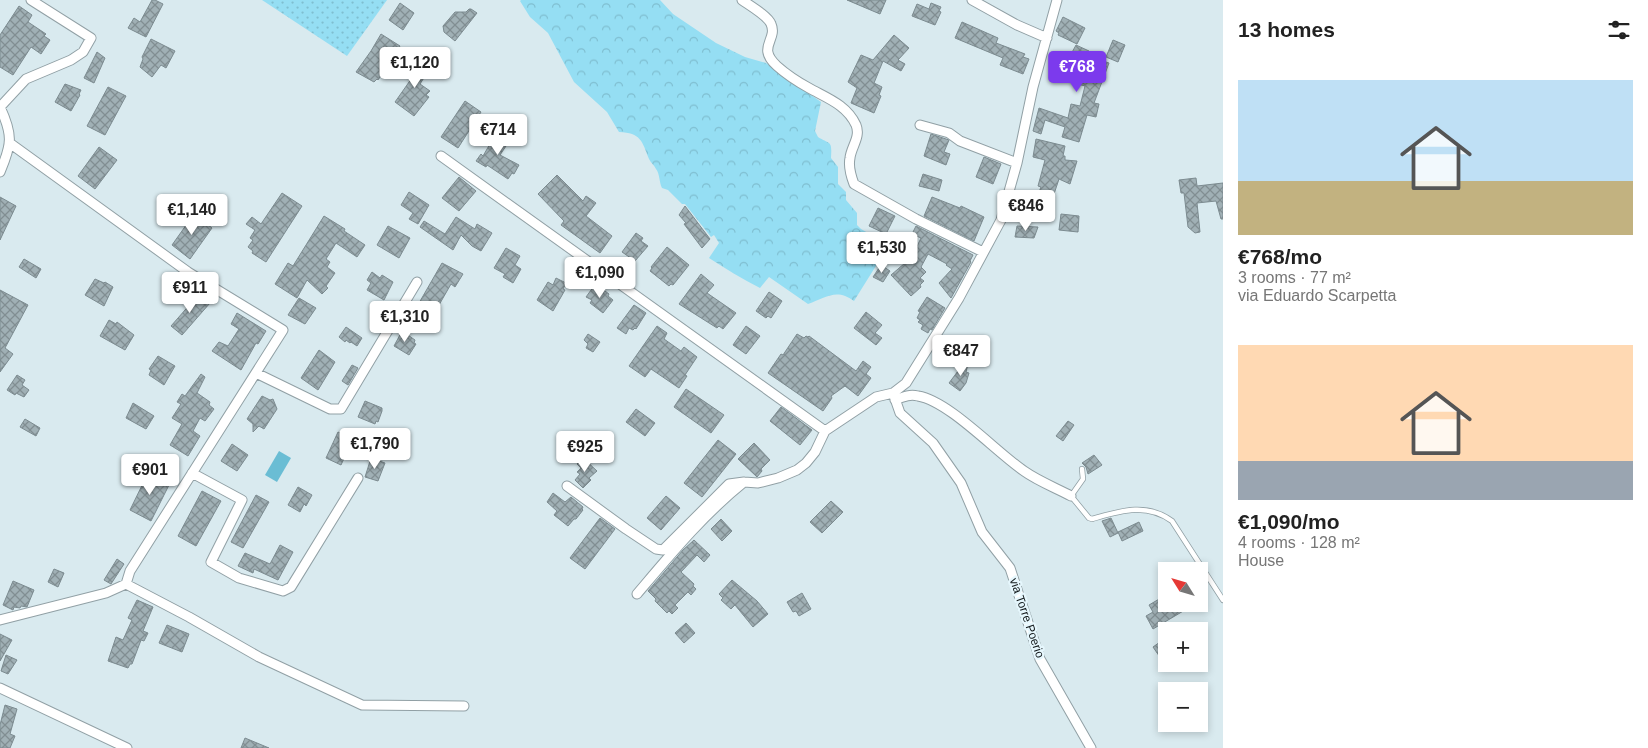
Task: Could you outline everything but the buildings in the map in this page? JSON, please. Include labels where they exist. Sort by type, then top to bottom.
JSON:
[{"type":"street","points":[[0,172],[10,144],[8,126],[0,107],[26,79],[71,60],[83,52],[91,38],[31,0]]},
{"type":"street","points":[[742,0],[771,24],[772,30],[767,47],[768,56],[778,66],[807,87],[832,99],[841,106],[855,124],[858,132],[850,158],[850,173],[854,184],[916,219],[983,252]]},
{"type":"street","points":[[972,0],[1046,38]]},
{"type":"street","points":[[894,396],[906,383],[926,353],[959,298],[1001,220],[1017,163],[1033,87],[1057,0]]},
{"type":"street","points":[[920,125],[949,133],[960,141],[1017,163]]},
{"type":"street","points":[[0,620],[106,593],[126,584],[130,571],[283,330],[188,272],[10,144]]},
{"type":"street","points":[[441,156],[825,431]]},
{"type":"street","points":[[256,373],[330,409],[341,409],[417,282]]},
{"type":"street","name":"via Torre Poerio","points":[[894,396],[900,413],[933,444],[961,483],[982,532],[1010,568],[1040,659],[1069,712],[1092,748]]},
{"type":"street","points":[[567,486],[656,549],[664,550],[729,484],[758,483],[778,478],[797,470],[815,452],[825,431],[876,397],[918,396],[930,400],[972,429],[1024,472],[1071,496]]},
{"type":"street","points":[[192,473],[242,500],[211,562],[239,578],[283,591],[290,587],[358,478]]},
{"type":"street","points":[[637,594],[696,526],[744,482]]},
{"type":"street","points":[[126,584],[259,657],[362,705],[464,706]]},
{"type":"street","points":[[0,688],[127,748]]},
{"type":"lane","points":[[1082,469],[1083,478],[1071,496],[1079,508],[1092,519],[1123,510],[1136,509],[1148,510],[1172,521],[1223,600]]},
{"type":"green space","points":[[262,0],[387,0],[347,56]]},
{"type":"green space","points":[[521,0],[660,0],[673,14],[716,43],[745,57],[766,63],[821,102],[815,131],[818,137],[828,142],[831,146],[831,158],[838,167],[838,184],[846,192],[846,200],[857,213],[857,225],[889,245],[854,301],[837,294],[808,304],[769,277],[760,288],[709,258],[719,243],[714,235],[711,237],[685,204],[682,204],[668,190],[662,188],[657,171],[640,139],[632,134],[619,132],[607,112],[574,82],[548,33],[530,17]]},
{"type":"shaded area","points":[[279,451],[291,458],[277,482],[265,475]]}]
